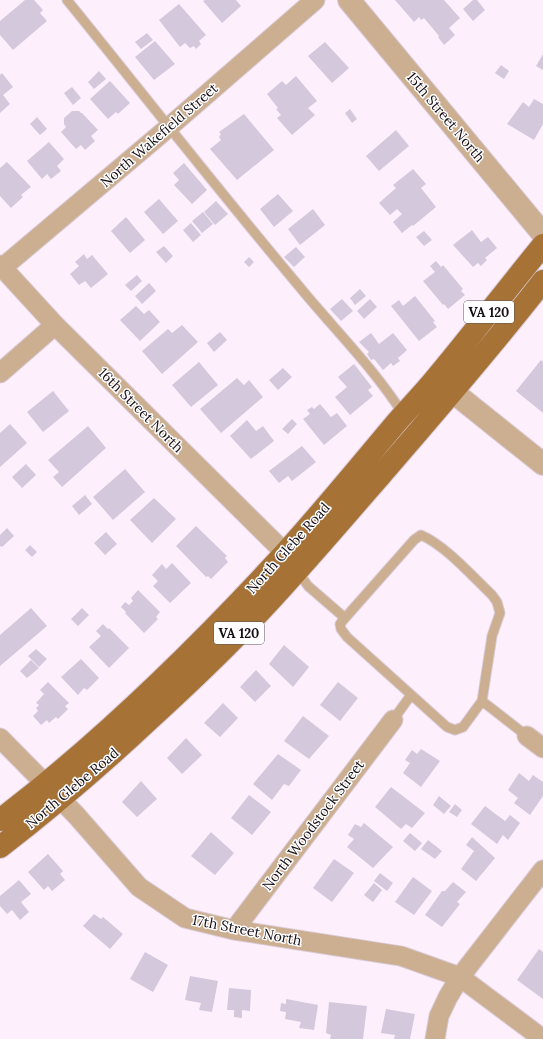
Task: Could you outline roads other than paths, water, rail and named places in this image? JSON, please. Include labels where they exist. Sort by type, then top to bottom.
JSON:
[{"type":"main road","name":"North Glebe Road","points":[[0,847],[60,799],[118,748],[202,670],[251,621],[291,562],[404,414],[436,378],[543,245]]},
{"type":"main road","name":"North Glebe Road","points":[[0,820],[104,732],[228,613],[291,562],[452,392],[510,324],[543,281]]},
{"type":"street","name":"North Wakefield Street","points":[[1,266],[169,126],[314,0]]},
{"type":"street","name":"15th Street North","points":[[349,0],[543,234]]},
{"type":"street","name":"16th Street North","points":[[1,266],[55,325],[291,562]]},
{"type":"street","points":[[0,373],[55,325]]},
{"type":"street","points":[[436,378],[543,464]]},
{"type":"street","name":"North Woodstock Street","points":[[234,930],[392,720]]},
{"type":"street","points":[[527,736],[543,748]]},
{"type":"street","name":"17th Street North","points":[[0,738],[76,815],[139,887],[185,918],[234,930],[401,956],[460,977],[543,1039]]},
{"type":"street","points":[[435,1039],[439,1016],[460,977],[543,870]]},
{"type":"lane","points":[[67,0],[298,286],[345,338],[404,414]]},
{"type":"lane","points":[[421,535],[455,560],[497,602],[500,613],[492,636],[482,701],[463,727],[455,730],[447,727],[347,637],[341,629],[340,624],[345,618],[414,540],[421,535]]},
{"type":"lane","points":[[291,562],[308,586],[345,618]]},
{"type":"lane","points":[[392,720],[411,695]]},
{"type":"lane","points":[[482,701],[527,736]]}]
